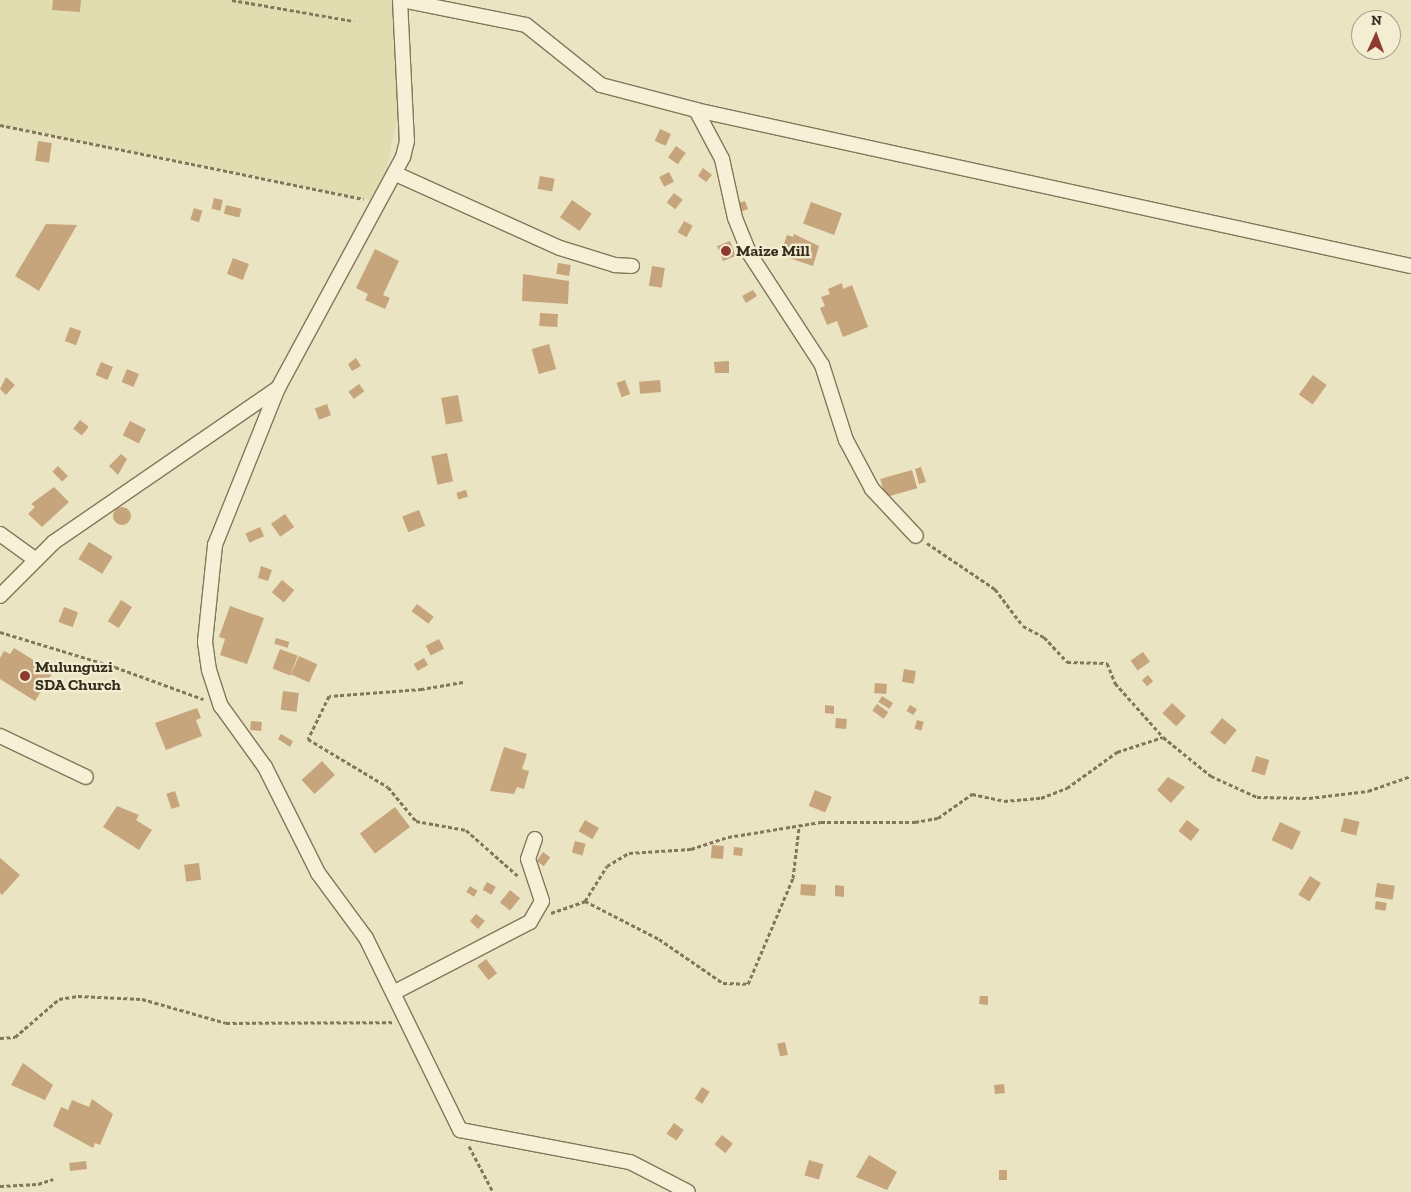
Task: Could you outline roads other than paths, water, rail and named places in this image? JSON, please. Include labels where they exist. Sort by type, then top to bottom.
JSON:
[{"type":"street","points":[[688,1192],[630,1162],[460,1130],[400,1008],[395,992],[366,938],[318,873],[265,767],[221,706],[209,670],[205,642],[215,545],[278,388],[381,203],[396,174],[406,141],[401,0],[526,25],[601,85],[696,110],[1411,266]]},
{"type":"street","points":[[696,110],[722,159],[735,218],[749,253],[822,365],[846,440],[872,489],[916,536]]},
{"type":"street","points":[[396,174],[560,248],[615,266],[632,266]]},
{"type":"street","points":[[0,596],[54,542],[278,388]]},
{"type":"street","points":[[0,534],[36,560]]},
{"type":"street","points":[[0,736],[86,777]]},
{"type":"street","points":[[395,992],[530,922],[542,901],[528,859],[535,840]]},
{"type":"place","name":"Maize Mill","points":[[726,251]]},
{"type":"place","name":"Mulunguzi SDA Church","points":[[25,676]]}]
